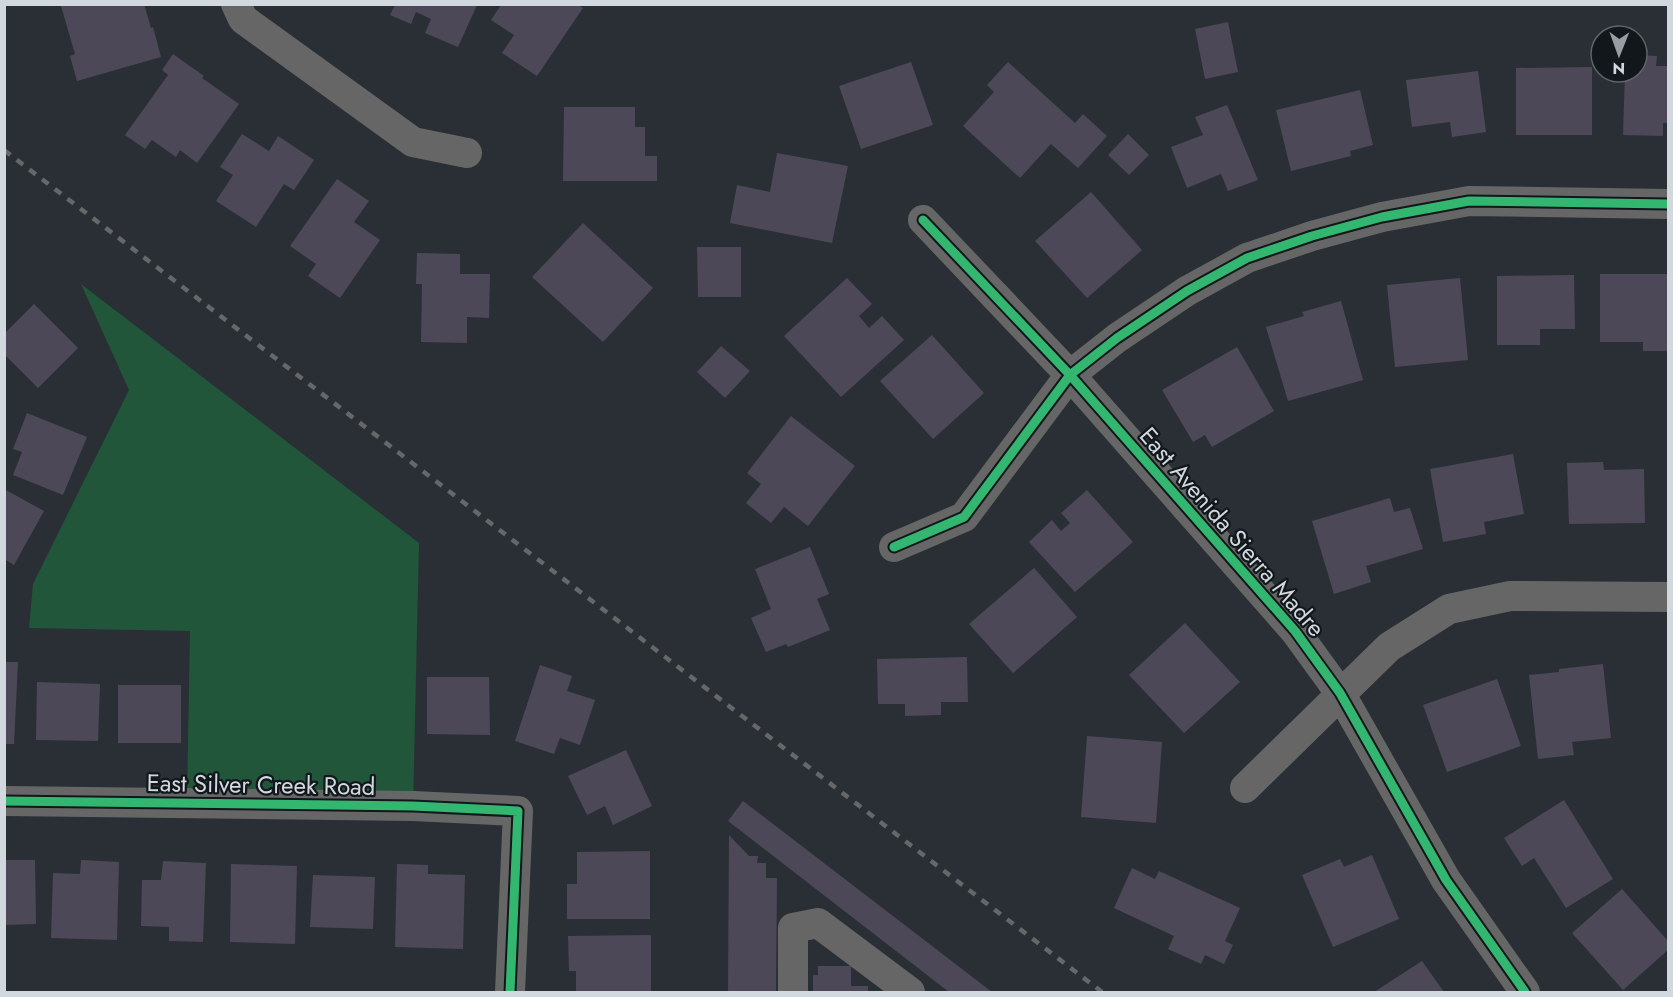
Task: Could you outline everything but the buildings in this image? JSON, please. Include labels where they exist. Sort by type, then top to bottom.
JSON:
[{"type":"street","points":[[236,4],[243,19],[413,142],[467,153]]},
{"type":"street","points":[[894,547],[964,517],[1070,375],[1117,338],[1187,291],[1247,258],[1312,236],[1382,217],[1469,201],[1668,204]]},
{"type":"street","name":"East Avenida Sierra Madre","points":[[923,220],[1070,375],[1295,631],[1340,693],[1446,880],[1525,993]]},
{"type":"street","points":[[1245,788],[1389,647],[1449,609],[1510,596],[1668,597]]},
{"type":"street","name":"East Silver Creek Road","points":[[4,801],[412,806],[518,811],[510,993]]},
{"type":"street","points":[[793,993],[793,928],[818,923],[910,993]]},
{"type":"green space","points":[[81,284],[419,543],[413,806],[187,803],[190,631],[29,628],[33,584],[129,390]]},
{"type":"railway","points":[[4,150],[1102,992]]},
{"type":"cycle path","points":[[894,547],[964,517],[1070,375],[1117,338],[1187,291],[1247,258],[1312,236],[1382,217],[1469,201],[1668,204]]},
{"type":"cycle path","points":[[923,220],[1070,375],[1295,631],[1340,693],[1446,880],[1525,992]]},
{"type":"cycle path","points":[[4,801],[413,806],[518,811],[510,992]]}]
